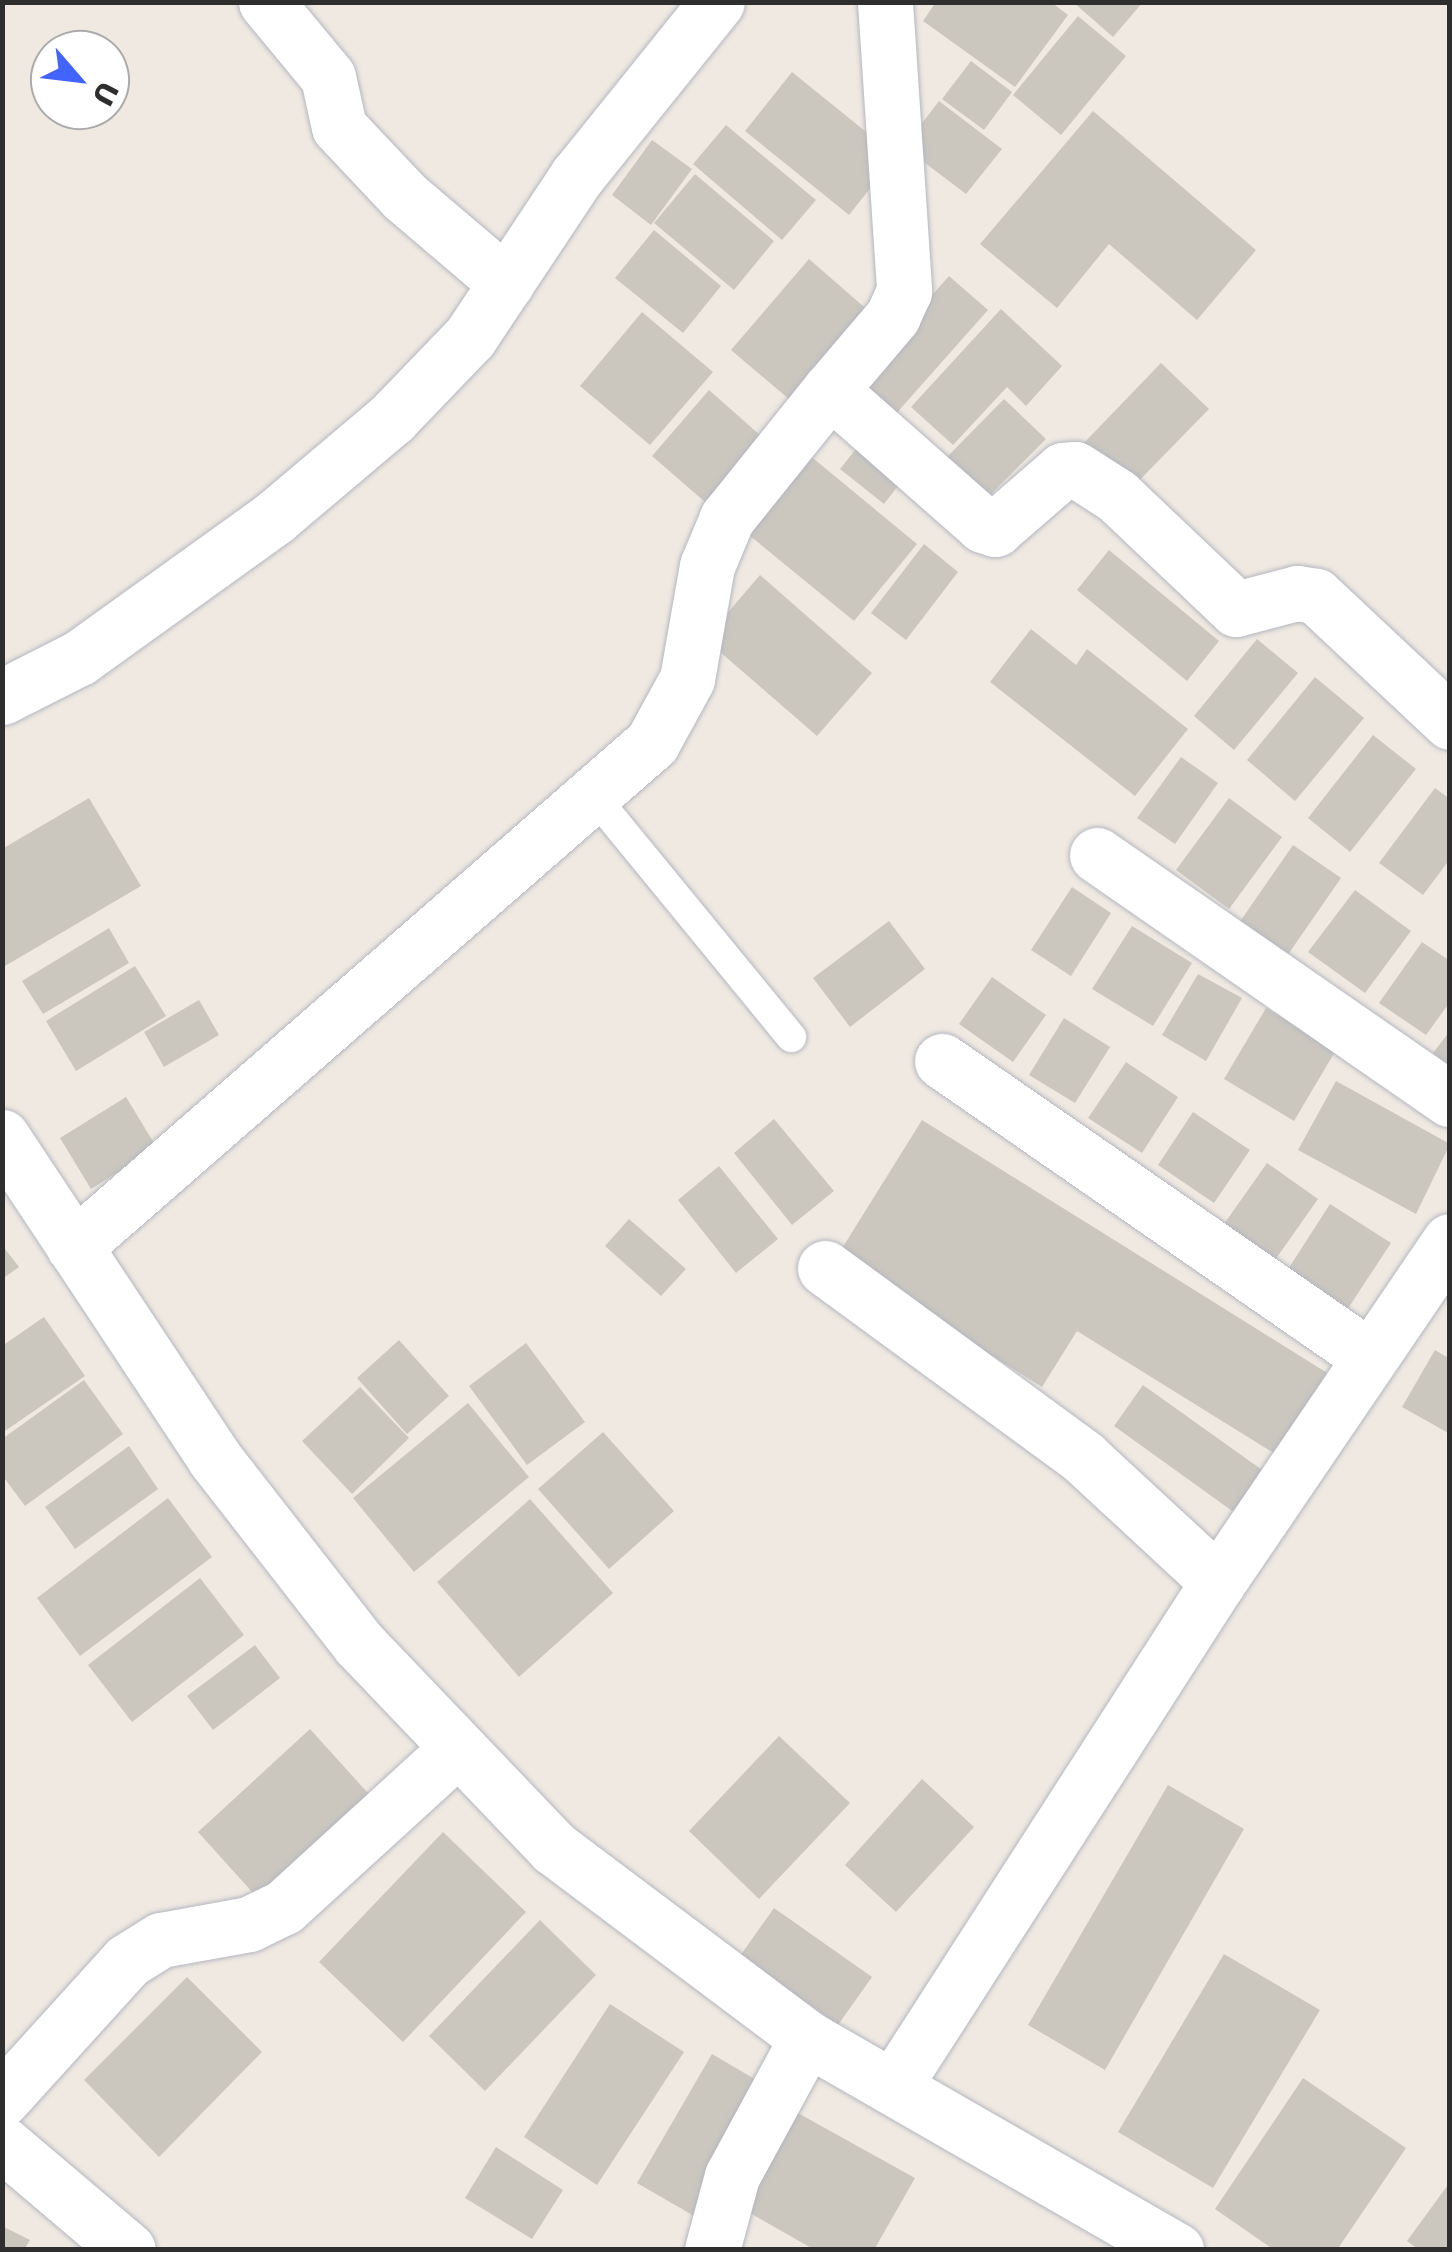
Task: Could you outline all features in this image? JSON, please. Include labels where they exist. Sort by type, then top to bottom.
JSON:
[{"type":"street","points":[[266,2],[328,77],[339,127],[406,197],[506,283]]},
{"type":"street","points":[[2,696],[79,658],[275,517],[392,418],[470,337],[577,176],[717,2]]},
{"type":"street","points":[[74,1246],[592,795],[669,716],[687,679],[707,566],[727,518],[894,316],[904,291],[885,2]]},
{"type":"street","points":[[830,390],[983,525],[996,529],[1063,470],[1075,469],[1117,496],[1236,609],[1297,593],[1316,596],[1450,722]]},
{"type":"street","points":[[1098,854],[1450,1099]]},
{"type":"street","points":[[942,1062],[1368,1356]]},
{"type":"street","points":[[2,1138],[215,1459],[358,1644],[554,1848],[806,2038],[1172,2248]]},
{"type":"street","points":[[825,1268],[1082,1457],[1218,1582]]},
{"type":"street","points":[[893,2087],[1368,1356],[1441,1271]]},
{"type":"street","points":[[2,2099],[127,1961],[161,1940],[249,1924],[284,1908],[457,1749]]},
{"type":"street","points":[[712,2250],[732,2176],[806,2038]]},
{"type":"street","points":[[2,2143],[128,2250]]},
{"type":"lane","points":[[592,795],[791,1036]]},
{"type":"building","points":[[936,2],[1051,2],[1068,15],[1015,87],[923,21]]},
{"type":"building","points":[[1073,2],[1143,2],[1113,37]]},
{"type":"building","points":[[1078,16],[1126,56],[1061,135],[1013,95]]},
{"type":"building","points":[[971,61],[1012,92],[984,130],[942,99]]},
{"type":"building","points":[[792,72],[896,156],[849,215],[745,131]]},
{"type":"building","points":[[939,101],[1002,149],[966,194],[904,147]]},
{"type":"building","points":[[1093,111],[1256,250],[1197,320],[1109,244],[1057,308],[980,244]]},
{"type":"building","points":[[726,125],[816,200],[782,240],[693,164]]},
{"type":"building","points":[[652,140],[692,169],[651,225],[612,195]]},
{"type":"building","points":[[695,174],[774,241],[734,290],[654,223]]},
{"type":"building","points":[[654,230],[721,286],[683,333],[615,278]]},
{"type":"building","points":[[809,259],[879,320],[802,410],[731,350]]},
{"type":"building","points":[[949,276],[988,310],[886,425],[847,391]]},
{"type":"building","points":[[1001,309],[1062,366],[1026,406],[1007,387],[953,445],[911,407]]},
{"type":"building","points":[[642,312],[713,372],[650,445],[580,386]]},
{"type":"building","points":[[1161,363],[1209,409],[1128,492],[1081,446]]},
{"type":"building","points":[[709,390],[761,436],[705,502],[652,456]]},
{"type":"building","points":[[1004,399],[1046,439],[986,499],[944,460]]},
{"type":"building","points":[[867,435],[911,469],[884,504],[840,469]]},
{"type":"building","points":[[808,454],[917,544],[854,621],[744,531]]},
{"type":"building","points":[[924,544],[958,572],[906,640],[871,613]]},
{"type":"building","points":[[1109,550],[1219,641],[1187,681],[1077,590]]},
{"type":"building","points":[[760,575],[872,673],[817,736],[705,639]]},
{"type":"building","points":[[1031,629],[1076,665],[1087,649],[1188,729],[1135,796],[990,682]]},
{"type":"building","points":[[1257,639],[1298,673],[1234,750],[1194,716]]},
{"type":"building","points":[[1315,677],[1364,718],[1295,801],[1247,760]]},
{"type":"building","points":[[1373,735],[1416,769],[1350,852],[1308,818]]},
{"type":"building","points":[[1181,757],[1218,783],[1175,844],[1137,818]]},
{"type":"building","points":[[1435,788],[1450,799],[1450,859],[1423,895],[1379,863]]},
{"type":"building","points":[[89,798],[141,886],[5,966],[2,849]]},
{"type":"building","points":[[1229,798],[1282,837],[1229,909],[1176,870]]},
{"type":"building","points":[[1293,845],[1341,878],[1287,956],[1239,923]]},
{"type":"building","points":[[1072,887],[1111,913],[1071,976],[1031,950]]},
{"type":"building","points":[[1355,890],[1411,931],[1365,993],[1308,952]]},
{"type":"building","points":[[889,921],[925,969],[850,1027],[813,978]]},
{"type":"building","points":[[1132,926],[1192,963],[1153,1026],[1092,989]]},
{"type":"building","points":[[109,928],[129,963],[43,1014],[22,981]]},
{"type":"building","points":[[1422,942],[1450,961],[1450,1002],[1426,1035],[1379,1003]]},
{"type":"building","points":[[135,966],[166,1016],[76,1071],[46,1021]]},
{"type":"building","points":[[1198,974],[1242,998],[1206,1061],[1162,1035]]},
{"type":"building","points":[[992,977],[1046,1015],[1013,1062],[959,1024]]},
{"type":"building","points":[[199,1000],[219,1035],[164,1067],[144,1032]]},
{"type":"building","points":[[1266,1008],[1336,1050],[1294,1121],[1224,1079]]},
{"type":"building","points":[[1064,1018],[1110,1047],[1075,1103],[1029,1075]]},
{"type":"building","points":[[1450,1031],[1450,1066],[1433,1053]]},
{"type":"building","points":[[1126,1062],[1178,1097],[1142,1153],[1088,1118]]},
{"type":"building","points":[[1336,1081],[1450,1144],[1416,1214],[1298,1150]]},
{"type":"building","points":[[126,1097],[157,1148],[91,1189],[60,1138]]},
{"type":"building","points":[[1193,1112],[1250,1150],[1214,1203],[1158,1165]]},
{"type":"building","points":[[774,1119],[834,1191],[792,1225],[734,1153]]},
{"type":"building","points":[[922,1120],[1329,1374],[1277,1455],[1077,1331],[1042,1387],[836,1258]]},
{"type":"building","points":[[1267,1163],[1318,1199],[1275,1260],[1224,1224]]},
{"type":"building","points":[[719,1166],[778,1239],[736,1273],[678,1200]]},
{"type":"building","points":[[1330,1204],[1391,1243],[1345,1313],[1285,1274]]},
{"type":"building","points":[[629,1219],[686,1269],[661,1296],[605,1246]]},
{"type":"building","points":[[2,1245],[19,1267],[2,1279]]},
{"type":"building","points":[[44,1317],[85,1376],[2,1433],[2,1346]]},
{"type":"building","points":[[399,1340],[449,1396],[407,1434],[357,1378]]},
{"type":"building","points":[[526,1343],[585,1422],[527,1465],[469,1386]]},
{"type":"building","points":[[1435,1350],[1450,1359],[1450,1434],[1402,1407]]},
{"type":"building","points":[[84,1380],[123,1434],[25,1506],[2,1475],[2,1439]]},
{"type":"building","points":[[1143,1385],[1265,1472],[1235,1513],[1114,1426]]},
{"type":"building","points":[[360,1387],[409,1438],[352,1494],[302,1441]]},
{"type":"building","points":[[468,1403],[529,1477],[414,1572],[353,1498]]},
{"type":"building","points":[[603,1432],[674,1511],[609,1569],[538,1489]]},
{"type":"building","points":[[129,1446],[158,1489],[75,1549],[45,1507]]},
{"type":"building","points":[[168,1498],[212,1557],[80,1656],[37,1598]]},
{"type":"building","points":[[530,1499],[613,1593],[519,1677],[437,1582]]},
{"type":"building","points":[[200,1578],[244,1635],[132,1722],[88,1665]]},
{"type":"building","points":[[255,1645],[280,1678],[213,1730],[187,1696]]},
{"type":"building","points":[[310,1729],[376,1802],[264,1905],[198,1832]]},
{"type":"building","points":[[779,1736],[850,1803],[759,1899],[689,1831]]},
{"type":"building","points":[[922,1779],[974,1827],[896,1912],[845,1865]]},
{"type":"building","points":[[1168,1785],[1244,1829],[1105,2070],[1028,2025]]},
{"type":"building","points":[[443,1832],[526,1912],[403,2042],[319,1962]]},
{"type":"building","points":[[774,1908],[872,1977],[838,2025],[740,1956]]},
{"type":"building","points":[[540,1920],[596,1975],[485,2091],[429,2036]]},
{"type":"building","points":[[1224,1954],[1320,2010],[1213,2188],[1118,2132]]},
{"type":"building","points":[[187,1977],[262,2052],[159,2157],[84,2080]]},
{"type":"building","points":[[610,2004],[684,2052],[597,2185],[524,2137]]},
{"type":"building","points":[[712,2054],[770,2088],[694,2216],[637,2183]]},
{"type":"building","points":[[1303,2078],[1406,2148],[1337,2250],[1274,2250],[1215,2209]]},
{"type":"building","points":[[787,2107],[915,2178],[874,2250],[815,2250],[732,2203]]},
{"type":"building","points":[[496,2147],[563,2190],[532,2239],[465,2198]]},
{"type":"building","points":[[1450,2182],[1450,2250],[1419,2250],[1407,2241]]},
{"type":"building","points":[[2,2226],[30,2240],[24,2250],[2,2250]]}]
